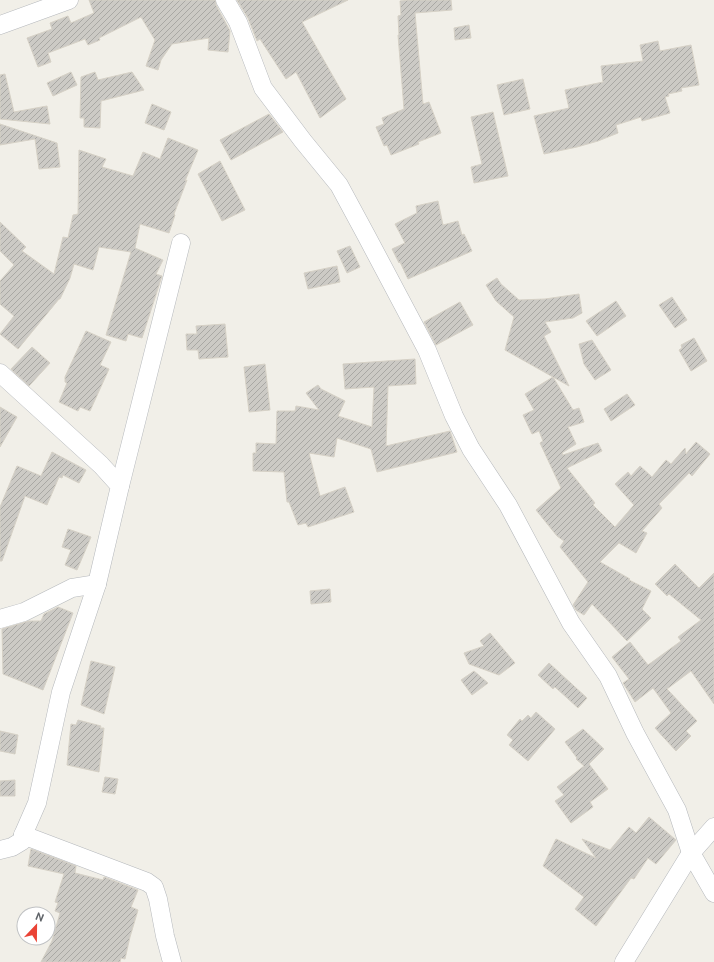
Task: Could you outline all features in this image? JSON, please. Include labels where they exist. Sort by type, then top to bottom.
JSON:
[{"type":"street","points":[[0,26],[69,0]]},
{"type":"street","points":[[225,0],[238,22],[263,88],[303,141],[339,185],[428,350],[454,416],[471,449],[508,505],[571,623],[608,676],[635,733],[677,810],[691,853],[714,893]]},
{"type":"street","points":[[0,850],[17,845],[22,841],[22,835],[37,803],[61,692],[97,584],[181,242]]},
{"type":"street","points":[[0,373],[102,466],[120,486]]},
{"type":"street","points":[[0,619],[24,612],[72,588],[97,584]]},
{"type":"street","points":[[624,962],[691,853],[714,827]]},
{"type":"street","points":[[22,835],[146,882],[154,887],[172,962]]},
{"type":"building","points":[[89,0],[215,0],[216,5],[230,31],[228,52],[208,50],[209,38],[172,44],[161,60],[158,70],[146,66],[155,40],[141,17],[88,45],[85,39],[48,53],[51,62],[38,67],[27,38],[52,29],[50,23],[68,16],[71,23],[94,13]]},
{"type":"building","points":[[237,0],[348,0],[302,22],[346,99],[320,118],[296,72],[286,79],[260,39],[257,41],[248,18]]},
{"type":"building","points":[[451,0],[452,10],[415,13],[423,104],[429,102],[441,133],[418,142],[419,144],[391,155],[387,145],[384,146],[376,127],[384,124],[382,118],[404,109],[398,35],[398,16],[401,15],[400,1]]},
{"type":"building","points":[[469,25],[471,38],[455,40],[454,28]]},
{"type":"building","points":[[658,41],[660,51],[691,45],[699,85],[681,88],[682,91],[668,94],[669,96],[665,97],[670,113],[642,121],[641,117],[616,125],[618,133],[577,147],[544,154],[534,116],[569,108],[565,90],[603,82],[601,66],[643,61],[640,45]]},
{"type":"building","points":[[71,72],[77,85],[53,96],[47,83]]},
{"type":"building","points":[[95,72],[98,80],[132,72],[144,90],[101,101],[100,128],[84,127],[84,118],[80,118],[81,77]]},
{"type":"building","points":[[5,74],[14,112],[47,106],[50,124],[0,119],[0,75]]},
{"type":"building","points":[[523,79],[530,109],[504,115],[497,85]]},
{"type":"building","points":[[152,104],[171,112],[164,130],[145,123]]},
{"type":"building","points":[[493,112],[508,176],[474,183],[471,167],[482,164],[471,117]]},
{"type":"building","points":[[269,114],[283,132],[231,160],[220,140]]},
{"type":"building","points":[[0,124],[57,143],[60,167],[39,169],[35,139],[0,145]]},
{"type":"building","points":[[168,138],[198,150],[185,181],[187,180],[174,214],[175,215],[169,233],[140,224],[135,248],[163,260],[156,274],[162,276],[142,338],[128,334],[126,341],[106,335],[131,252],[99,247],[93,270],[74,264],[70,278],[60,299],[18,349],[0,334],[14,316],[0,304],[0,281],[14,265],[0,251],[0,222],[26,247],[22,251],[54,274],[63,237],[68,238],[73,215],[78,214],[79,150],[106,159],[102,167],[133,176],[143,152],[160,159]]},
{"type":"building","points":[[220,161],[245,210],[222,221],[198,174]]},
{"type":"building","points":[[438,201],[443,225],[458,221],[462,235],[464,234],[472,251],[408,279],[392,249],[405,243],[395,224],[417,213],[416,206]]},
{"type":"building","points":[[350,246],[360,267],[347,273],[337,251]]},
{"type":"building","points":[[337,266],[340,282],[308,289],[304,273]]},
{"type":"building","points":[[497,278],[501,284],[519,300],[545,299],[579,294],[582,313],[573,318],[545,322],[551,332],[544,336],[569,386],[505,350],[514,317],[496,301],[486,285]]},
{"type":"building","points":[[672,297],[687,320],[675,328],[659,305]]},
{"type":"building","points":[[616,301],[626,316],[597,336],[586,321]]},
{"type":"building","points":[[460,302],[473,325],[436,345],[424,322]]},
{"type":"building","points":[[225,324],[228,357],[199,359],[198,350],[187,350],[186,334],[197,334],[196,326]]},
{"type":"building","points":[[86,331],[111,342],[100,365],[109,369],[90,411],[80,407],[78,411],[59,402],[67,383],[65,382],[65,377]]},
{"type":"building","points":[[694,338],[707,361],[691,371],[679,350],[682,348],[681,345]]},
{"type":"building","points":[[592,340],[611,370],[595,380],[584,364],[579,344]]},
{"type":"building","points":[[32,347],[50,363],[29,386],[11,369]]},
{"type":"building","points":[[415,359],[416,384],[388,386],[386,446],[450,431],[457,452],[377,472],[371,449],[337,438],[334,457],[309,453],[320,496],[345,487],[354,512],[308,527],[306,523],[298,525],[289,502],[287,502],[284,472],[253,471],[253,453],[256,453],[256,443],[276,444],[277,411],[295,411],[296,406],[319,410],[306,393],[318,385],[321,389],[345,401],[338,416],[372,427],[374,387],[345,389],[343,364]]},
{"type":"building","points":[[265,364],[270,410],[249,412],[244,367]]},
{"type":"building","points":[[553,377],[573,410],[579,408],[584,422],[568,427],[576,444],[562,453],[563,455],[598,443],[602,451],[567,468],[595,503],[593,505],[615,527],[634,505],[615,484],[628,472],[631,476],[640,466],[652,477],[666,460],[671,464],[685,448],[686,454],[696,442],[710,454],[692,476],[689,473],[659,504],[662,508],[642,531],[647,533],[636,553],[619,543],[600,562],[630,579],[629,580],[651,591],[642,609],[651,618],[627,641],[592,604],[584,615],[576,610],[573,605],[588,582],[560,547],[564,541],[557,536],[536,510],[561,488],[540,443],[543,441],[539,431],[532,434],[523,415],[534,410],[525,394]]},
{"type":"building","points":[[627,394],[635,405],[611,421],[604,409]]},
{"type":"building","points":[[0,407],[17,417],[0,447]]},
{"type":"building","points":[[52,452],[86,470],[79,483],[63,475],[62,478],[59,477],[47,505],[25,496],[2,561],[0,561],[0,507],[17,466],[41,476]]},
{"type":"building","points":[[68,529],[91,537],[77,570],[65,565],[71,550],[62,547]]},
{"type":"building","points":[[675,564],[699,588],[714,573],[714,704],[691,671],[667,689],[697,721],[686,731],[691,736],[676,751],[655,728],[671,713],[653,688],[635,702],[623,683],[629,679],[612,657],[630,642],[648,665],[681,641],[678,637],[701,620],[669,594],[667,596],[655,584]]},
{"type":"building","points":[[330,589],[331,602],[311,604],[310,591]]},
{"type":"building","points":[[58,607],[73,613],[43,690],[3,674],[2,629],[29,621],[41,621],[44,614]]},
{"type":"building","points":[[490,633],[515,663],[499,675],[469,664],[464,653],[484,646],[480,641]]},
{"type":"building","points":[[91,661],[115,667],[104,714],[81,705]]},
{"type":"building","points":[[549,663],[587,698],[578,708],[555,687],[553,689],[538,675]]},
{"type":"building","points":[[474,671],[488,683],[472,695],[461,680]]},
{"type":"building","points":[[536,712],[555,729],[528,761],[509,745],[513,740],[507,735],[520,719],[522,721],[528,715],[531,718]]},
{"type":"building","points":[[78,720],[104,728],[99,772],[67,765],[71,724],[76,725]]},
{"type":"building","points":[[583,729],[604,749],[589,764],[608,789],[590,802],[593,807],[571,823],[555,801],[564,795],[557,787],[584,766],[576,759],[577,758],[565,742]]},
{"type":"building","points":[[0,731],[18,735],[15,754],[0,751]]},
{"type":"building","points":[[105,777],[118,779],[115,794],[102,792]]},
{"type":"building","points":[[15,780],[15,796],[0,796],[0,781]]},
{"type":"building","points":[[649,817],[676,840],[656,864],[648,858],[634,879],[631,878],[596,926],[575,909],[584,897],[543,866],[556,839],[596,858],[582,839],[610,850],[629,827],[636,833]]},
{"type":"building","points":[[31,849],[76,866],[75,873],[103,880],[104,877],[138,890],[131,907],[138,910],[125,959],[121,958],[120,962],[41,962],[49,946],[56,946],[56,927],[60,913],[56,911],[58,903],[55,902],[64,874],[28,866]]}]
